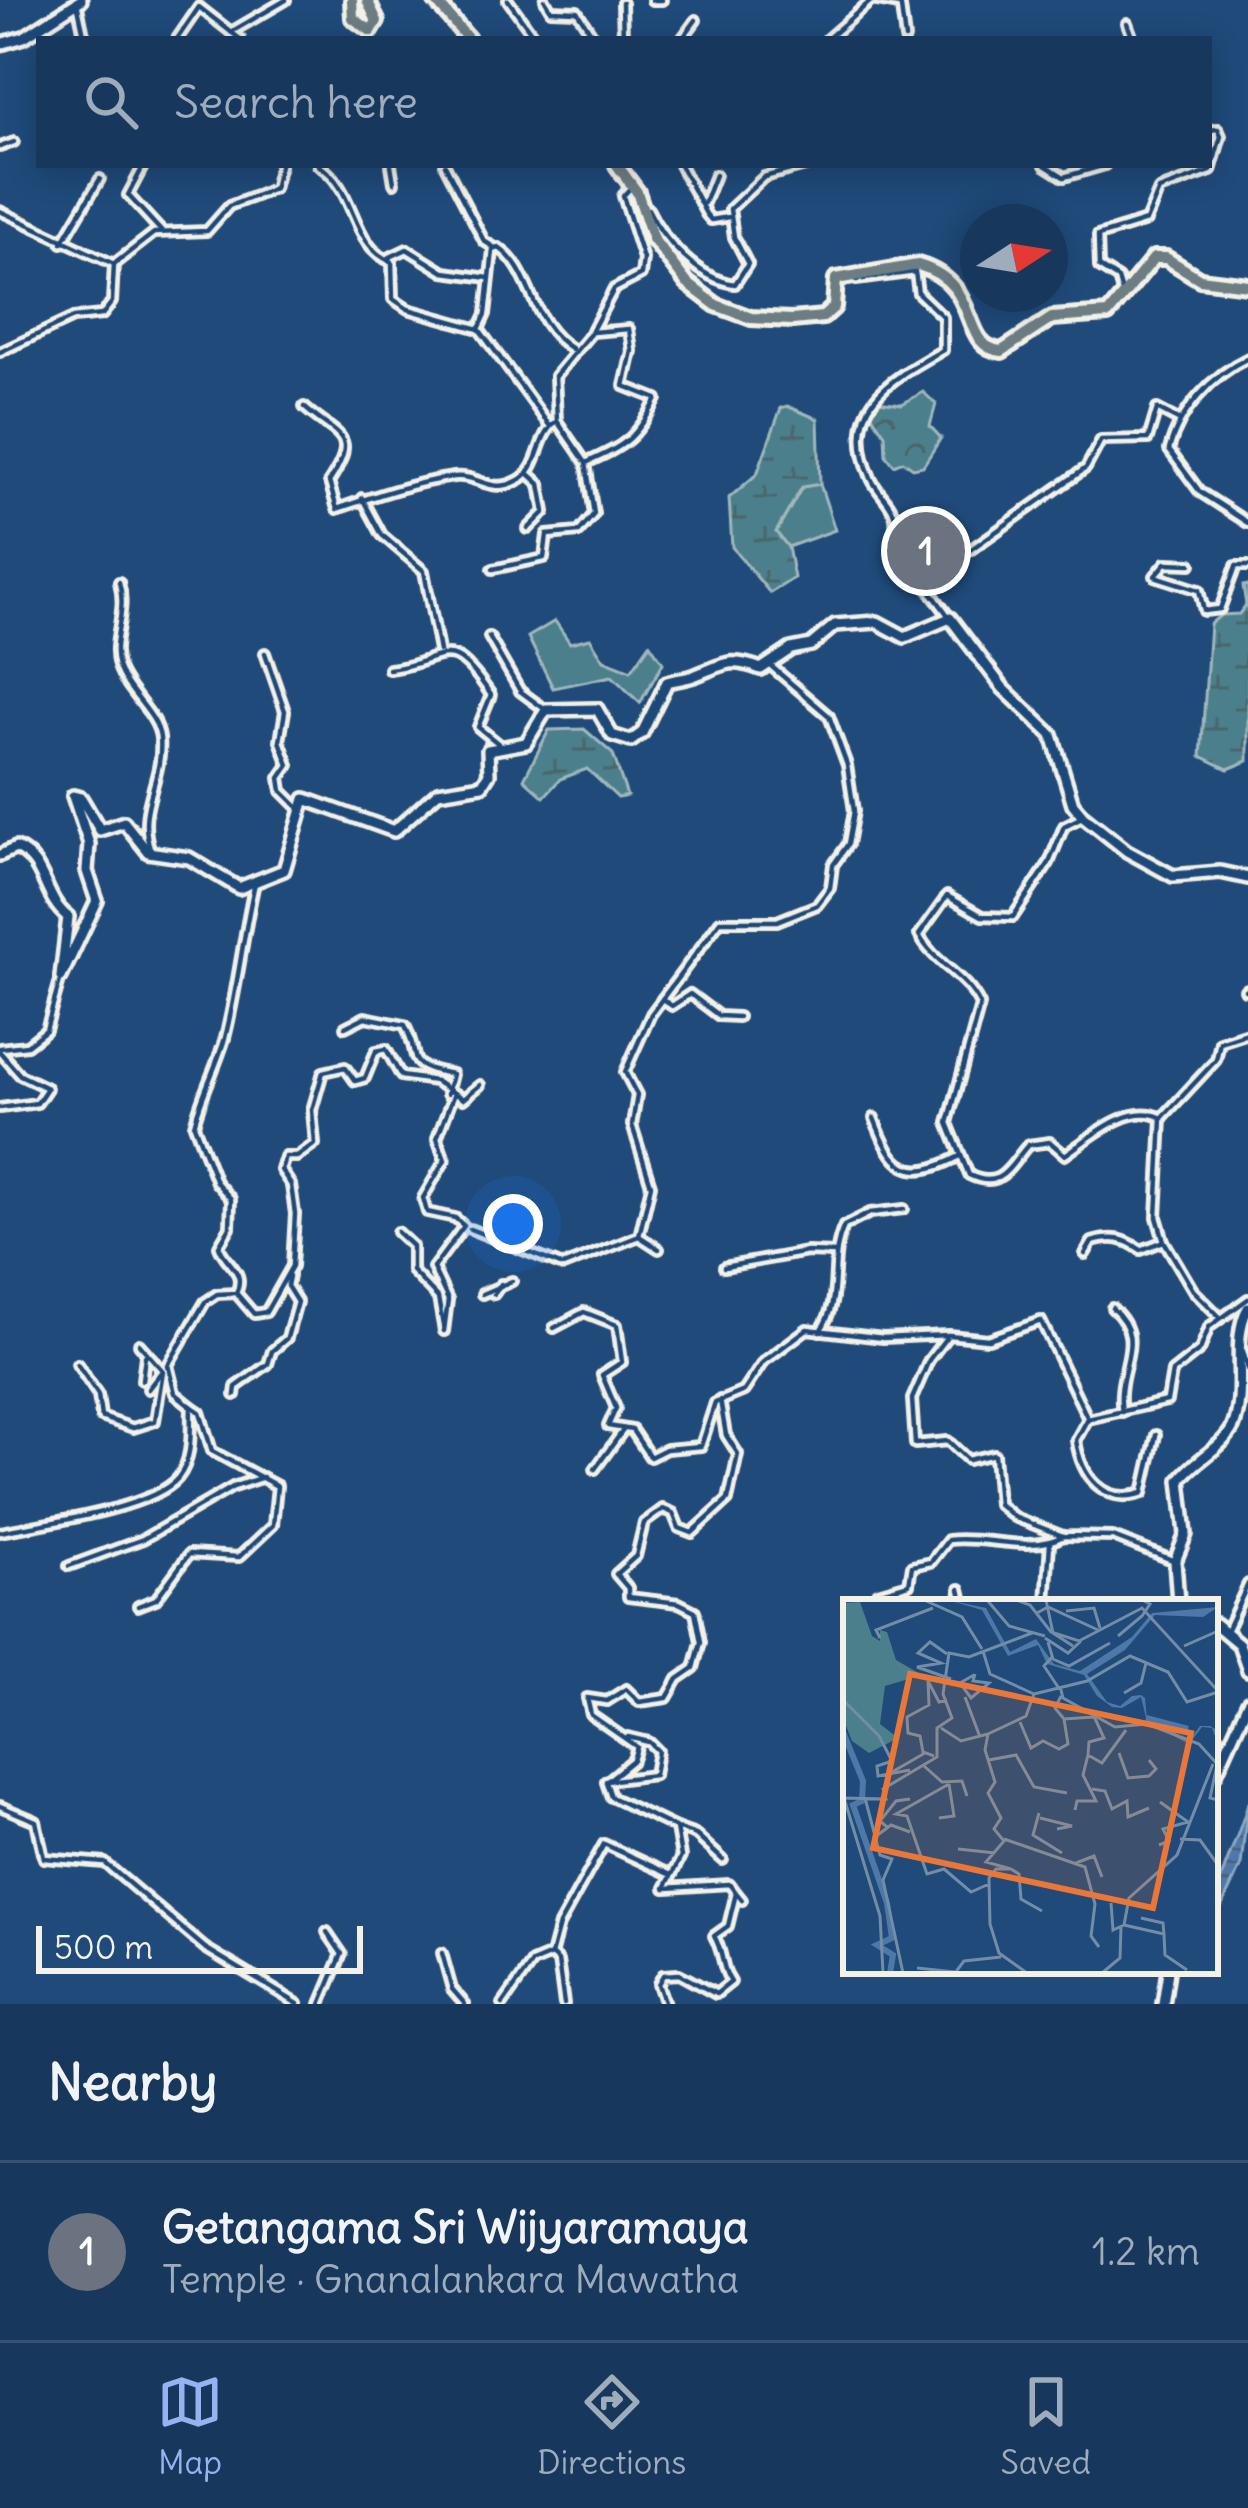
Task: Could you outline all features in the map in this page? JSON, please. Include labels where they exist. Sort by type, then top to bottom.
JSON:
[{"type":"main road","points":[[352,0],[353,18],[375,34]]},
{"type":"main road","points":[[367,0],[375,34]]},
{"type":"main road","points":[[435,0],[465,36]]},
{"type":"main road","points":[[619,168],[633,185],[653,239],[687,283],[722,308],[764,320],[823,317],[834,307],[835,282],[927,267],[962,292],[977,339],[996,351],[1016,345],[1052,318],[1108,314],[1146,264],[1159,257],[1200,279],[1248,285]]},
{"type":"street","points":[[231,32],[286,0]]},
{"type":"street","points":[[508,0],[534,36]]},
{"type":"street","points":[[545,0],[550,10],[578,11],[593,36]]},
{"type":"street","points":[[652,0],[662,0]]},
{"type":"street","points":[[833,36],[872,0],[900,2],[904,36]]},
{"type":"street","points":[[0,44],[24,37],[80,1],[85,36]]},
{"type":"street","points":[[623,1],[623,36]]},
{"type":"street","points":[[179,36],[199,7],[236,36]]},
{"type":"street","points":[[684,36],[696,20]]},
{"type":"street","points":[[1127,22],[1132,36]]},
{"type":"street","points":[[1212,130],[1218,129],[1221,136],[1212,168]]},
{"type":"street","points":[[0,147],[14,142]]},
{"type":"street","points":[[142,168],[128,195],[163,233]]},
{"type":"street","points":[[0,352],[73,318],[102,315],[112,302],[114,264],[148,236],[207,231],[229,206],[274,189],[279,168]]},
{"type":"street","points":[[321,168],[341,186],[367,247],[395,267],[392,294],[401,306],[478,329],[550,426]]},
{"type":"street","points":[[392,168],[394,183]]},
{"type":"street","points":[[448,168],[484,241],[512,258],[536,313],[574,350]]},
{"type":"street","points":[[682,168],[711,220],[729,217]]},
{"type":"street","points":[[493,569],[544,558],[547,535],[579,532],[591,520],[586,463],[557,421],[555,376],[590,334],[614,289],[641,275],[623,196],[633,185],[660,231],[698,270],[735,284],[748,264],[729,217],[733,204],[764,177],[798,168]]},
{"type":"street","points":[[1050,168],[1064,177],[1095,168]]},
{"type":"street","points":[[1125,296],[1118,279],[1099,267],[1098,236],[1146,221],[1159,190],[1212,168]]},
{"type":"street","points":[[704,204],[715,175]]},
{"type":"street","points":[[62,243],[100,179]]},
{"type":"street","points":[[0,211],[114,264]]},
{"type":"street","points":[[478,329],[487,314],[495,248]]},
{"type":"street","points":[[386,259],[407,249],[444,272],[490,278]]},
{"type":"street","points":[[850,276],[867,282],[915,272],[918,293],[944,317],[943,350],[880,386],[866,410],[867,466],[894,513],[892,550],[918,573],[993,676],[1052,735],[1073,804],[1083,816],[1127,851],[1173,876],[1220,872],[1248,878]]},
{"type":"street","points":[[586,463],[614,453],[638,433],[658,399],[624,386],[632,351],[629,329],[590,334]]},
{"type":"street","points":[[1248,358],[1204,391],[1180,421],[1168,450],[1174,463],[1218,508],[1248,524]]},
{"type":"street","points":[[304,407],[341,433],[345,442],[342,463],[329,482],[333,507],[340,509],[362,498],[458,476],[502,487],[529,473],[550,426],[557,421]]},
{"type":"street","points":[[918,573],[935,557],[970,550],[1086,468],[1101,440],[1148,439],[1157,409],[1180,421]]},
{"type":"street","points":[[528,529],[545,512],[540,484],[529,473]]},
{"type":"street","points":[[362,498],[382,535],[424,571],[440,652]]},
{"type":"street","points":[[1192,564],[1166,563],[1155,576],[1199,590],[1204,611],[1220,609],[1236,566],[1248,566]]},
{"type":"street","points":[[119,582],[124,616],[117,663],[125,689],[152,717],[160,739],[157,786],[143,809],[152,853]]},
{"type":"street","points":[[772,667],[786,652],[812,645],[835,625],[877,622],[905,637],[950,618]]},
{"type":"street","points":[[489,638],[520,691],[546,710],[597,709],[611,735],[631,741],[642,733],[667,682],[699,675],[727,659],[772,667],[830,716],[847,765],[854,811],[848,844],[833,866],[831,882],[818,905],[777,921],[720,921],[702,938],[662,999],[625,1072],[638,1095],[632,1125],[651,1185],[639,1236]]},
{"type":"street","points":[[389,669],[440,652],[466,662],[488,691],[491,704],[478,727],[500,745]]},
{"type":"street","points":[[265,653],[285,711],[279,739],[289,764],[280,778],[282,791],[300,809]]},
{"type":"street","points":[[61,977],[97,901],[87,871],[89,844],[74,796],[82,798],[97,828],[124,822],[152,853],[189,858],[233,888],[284,870],[305,799],[394,831],[438,792],[482,785],[489,774],[488,750],[526,743],[546,710]]},
{"type":"street","points":[[1083,816],[1064,826],[1049,863],[1013,916],[982,916],[947,896],[919,935],[939,962],[965,981],[980,1005],[948,1123],[969,1175],[993,1180],[1008,1174],[1028,1144],[1050,1142],[1065,1155],[1106,1126],[1140,1113],[1162,1118]]},
{"type":"street","points":[[0,855],[16,848],[27,853],[43,874],[52,902],[68,916],[61,977],[46,1030],[26,1045],[0,1050],[20,1075],[47,1088],[38,1103],[0,1108]]},
{"type":"street","points":[[255,882],[223,1044],[194,1125],[216,1182],[231,1199],[231,1221],[219,1246],[238,1273],[236,1293],[254,1314],[266,1312],[290,1271]]},
{"type":"street","points":[[662,999],[672,1006],[690,994],[719,1016],[738,1017]]},
{"type":"street","points":[[345,1027],[365,1017],[405,1025],[411,1059],[419,1068],[452,1075],[437,1138],[445,1160],[423,1198],[427,1212],[455,1218],[464,1226],[433,1268],[448,1300],[444,1330],[437,1298],[412,1271],[412,1246],[397,1232]]},
{"type":"street","points":[[1220,1317],[1192,1290],[1164,1241],[1157,1217],[1162,1118],[1216,1060],[1220,1042],[1248,1033]]},
{"type":"street","points":[[235,1395],[236,1387],[268,1364],[272,1351],[287,1338],[297,1302],[287,1286],[295,1214],[291,1185],[281,1170],[285,1156],[297,1157],[315,1144],[312,1110],[322,1072],[345,1066],[355,1081],[365,1078],[376,1051],[386,1049],[401,1076],[412,1073],[435,1081],[450,1095],[463,1099],[480,1085]]},
{"type":"street","points":[[874,1118],[888,1154],[901,1167],[924,1170],[960,1156]]},
{"type":"street","points":[[820,1331],[835,1305],[835,1253],[844,1226],[870,1213],[904,1209]]},
{"type":"street","points":[[470,1229],[563,1266],[639,1236]]},
{"type":"street","points":[[639,1236],[659,1250]]},
{"type":"street","points":[[1085,1254],[1092,1242],[1108,1238],[1127,1240],[1142,1250],[1164,1241]]},
{"type":"street","points":[[724,1267],[807,1252],[835,1253]]},
{"type":"street","points":[[482,1294],[512,1281]]},
{"type":"street","points":[[494,1294],[501,1284]]},
{"type":"street","points":[[148,1389],[206,1302],[218,1294],[236,1293]]},
{"type":"street","points":[[1156,1435],[1143,1493],[1109,1494],[1095,1486],[1082,1466],[1076,1440],[1088,1419],[1167,1401],[1172,1372],[1200,1350],[1209,1327],[1248,1304],[1245,1391],[1235,1424],[1180,1480],[1186,1534],[1175,1561],[1178,1599]]},
{"type":"street","points":[[1112,1309],[1128,1323],[1133,1335],[1120,1378],[1122,1412]]},
{"type":"street","points":[[554,1328],[584,1312],[616,1325],[622,1362],[602,1376],[616,1408],[608,1426],[636,1435],[650,1457],[666,1449],[694,1449],[704,1440],[710,1408],[744,1390],[763,1362],[807,1329],[883,1338],[948,1335],[988,1339],[1041,1321],[1088,1419]]},
{"type":"street","points":[[948,1335],[929,1360],[912,1399],[915,1444],[948,1441],[968,1460],[994,1454],[998,1504],[1014,1517],[1063,1536],[1113,1537],[1175,1561]]},
{"type":"street","points":[[138,1606],[156,1599],[189,1554],[239,1558],[253,1550],[273,1525],[278,1491],[263,1477],[212,1451],[200,1412],[175,1393],[164,1369],[145,1356],[139,1344]]},
{"type":"street","points":[[1244,1351],[1248,1370]]},
{"type":"street","points":[[142,1380],[145,1356]]},
{"type":"street","points":[[76,1364],[98,1395],[101,1418],[133,1428],[155,1421],[164,1369]]},
{"type":"street","points":[[606,1781],[637,1753],[634,1743],[591,1715],[586,1698],[607,1701],[626,1689],[639,1702],[668,1698],[678,1679],[694,1668],[700,1625],[692,1608],[628,1597],[628,1588],[616,1574],[636,1556],[644,1523],[663,1509],[673,1513],[679,1528],[692,1534],[728,1500],[738,1454],[726,1435],[720,1400]]},
{"type":"street","points":[[0,1532],[86,1515],[167,1486],[178,1478],[191,1445],[191,1406]]},
{"type":"street","points":[[596,1469],[624,1429]]},
{"type":"street","points":[[69,1566],[143,1539],[233,1487],[263,1477]]},
{"type":"street","points":[[874,1599],[878,1593],[909,1584],[912,1567],[932,1562],[949,1540],[1050,1543],[1063,1536]]},
{"type":"street","points":[[1046,1599],[1050,1543]]},
{"type":"street","points":[[1226,1631],[1248,1584]]},
{"type":"street","points":[[960,1589],[962,1599]]},
{"type":"street","points":[[1218,1626],[1239,1644],[1248,1670]]},
{"type":"street","points":[[1218,1768],[1248,1702]]},
{"type":"street","points":[[606,1781],[654,1775],[658,1751],[649,1742],[622,1737]]},
{"type":"street","points":[[606,1781],[610,1796],[644,1818],[696,1835],[723,1860]]},
{"type":"street","points":[[0,1806],[36,1821],[44,1858],[105,1863],[205,1948],[298,2004]]},
{"type":"street","points":[[676,1828],[681,1857],[664,1888],[729,1884],[742,1900]]},
{"type":"street","points":[[503,2004],[532,1963],[551,1954],[560,1924],[600,1861],[604,1844],[671,1875]]},
{"type":"street","points":[[665,2004],[658,1984],[663,1975],[679,1974],[716,1994],[731,1982],[723,1972],[722,1949],[714,1936],[728,1926],[736,1893]]},
{"type":"street","points":[[321,2004],[342,1954],[327,1932]]},
{"type":"street","points":[[442,1952],[452,1989],[465,2004]]},
{"type":"street","points":[[551,1954],[558,1961],[564,2004]]},
{"type":"street","points":[[1163,2004],[1168,1974]]},
{"type":"green space","points":[[923,392],[936,404],[930,426],[941,438],[923,466],[913,468],[903,461],[894,465],[886,455],[885,434],[871,414],[878,401],[902,404]]},
{"type":"green space","points":[[787,406],[818,419],[820,484],[802,487],[776,532],[788,547],[794,578],[770,593],[732,547],[729,498],[757,474],[781,408]]},
{"type":"green space","points":[[820,484],[835,530],[788,547],[776,533],[802,487]]},
{"type":"green space","points":[[1248,585],[1248,761],[1228,769],[1201,756],[1210,624],[1221,615],[1239,614],[1246,605],[1243,586]]},
{"type":"green space","points":[[555,621],[570,643],[590,638],[604,660],[631,671],[650,644],[663,663],[640,703],[612,676],[553,688],[528,637]]},
{"type":"green space","points":[[584,729],[613,754],[627,796],[618,798],[587,769],[560,779],[544,797],[524,779],[549,730]]},
{"type":"water","points":[[1248,1802],[1241,1865],[1218,1915],[1223,1875]]},
{"type":"place","name":"Getangama Sri Wijyaramaya","points":[[926,551]]}]
